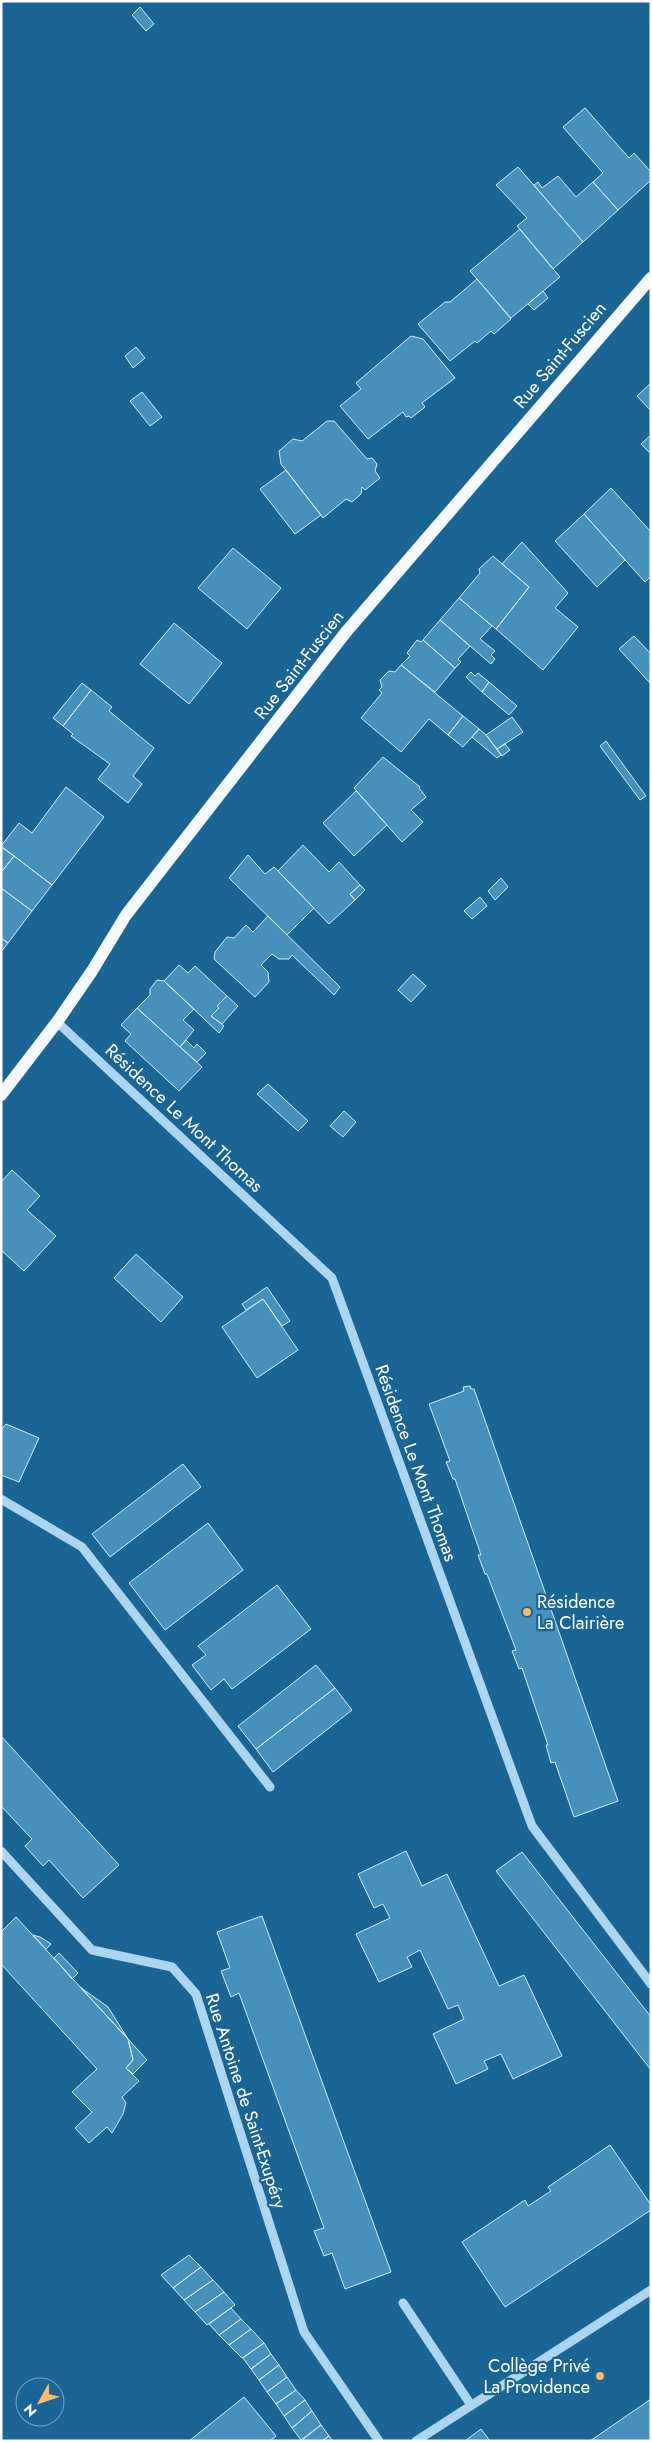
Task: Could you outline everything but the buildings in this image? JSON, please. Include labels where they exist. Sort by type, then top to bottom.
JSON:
[{"type":"main road","name":"Rue Saint-Fuscien","points":[[1,1095],[57,1022],[137,900],[346,632],[650,279]]},
{"type":"street","name":"Résidence Le Mont Thomas","points":[[57,1022],[332,1278],[532,1826],[651,1984]]},
{"type":"street","points":[[1,1499],[82,1547],[270,1787]]},
{"type":"street","name":"Rue Antoine de Saint-Exupéry","points":[[1,1851],[92,1950],[172,1967],[196,1994],[304,2332],[379,2441]]},
{"type":"street","points":[[416,2441],[651,2290]]},
{"type":"street","points":[[403,2303],[471,2406]]},
{"type":"place","name":"Résidence La Clairière","points":[[527,1612]]},
{"type":"place","name":"Collège Privé La Providence","points":[[600,2376]]}]
